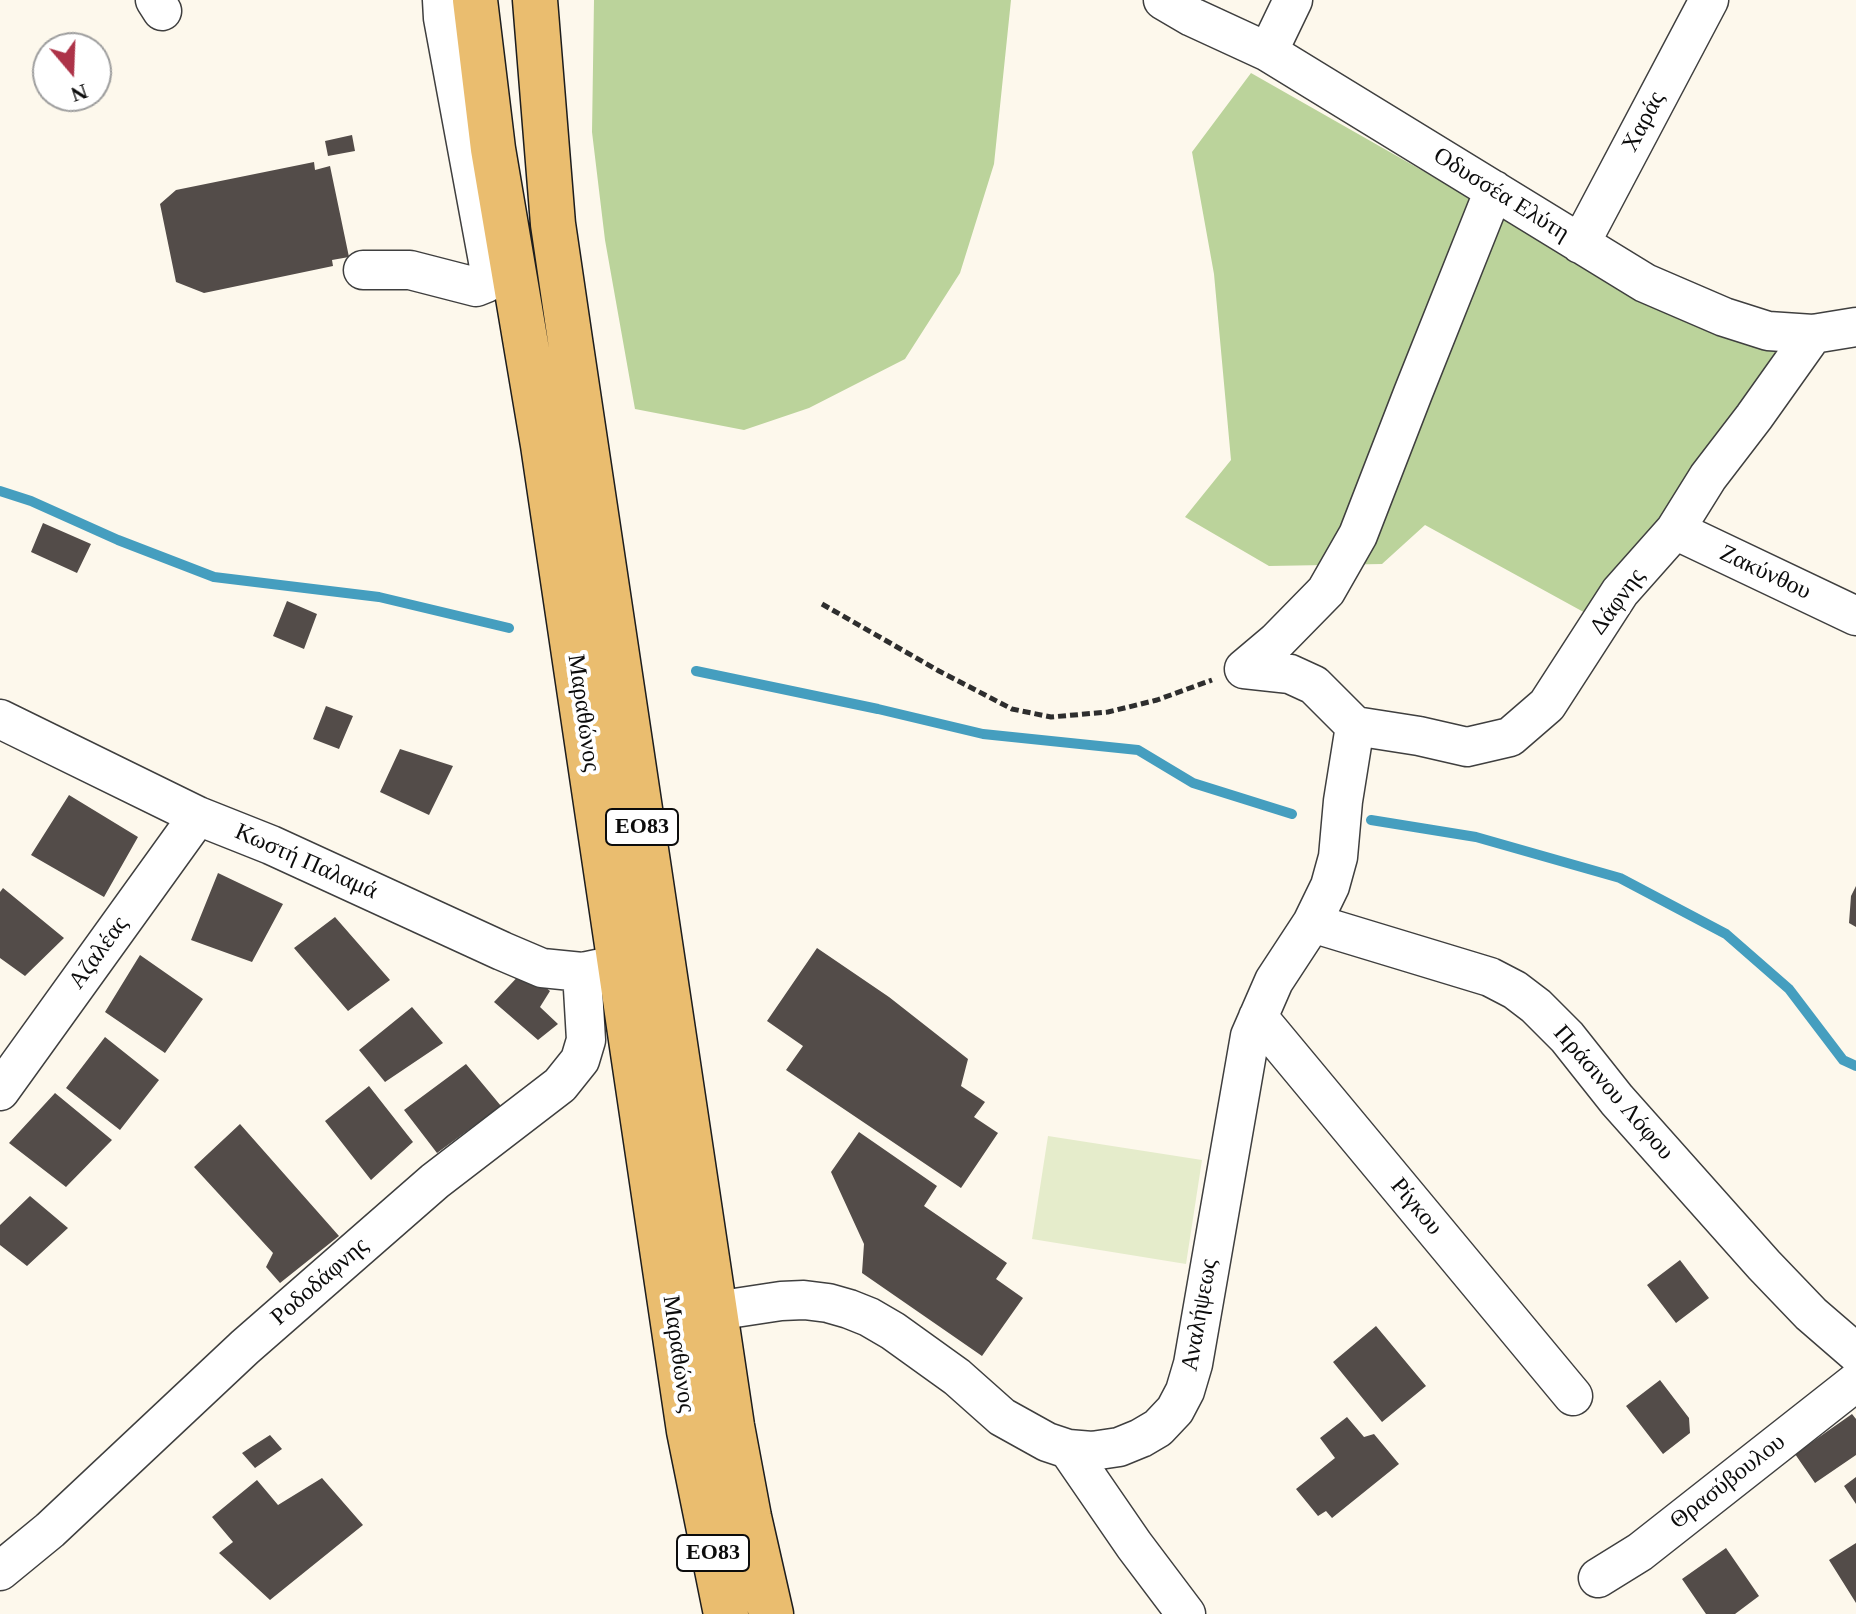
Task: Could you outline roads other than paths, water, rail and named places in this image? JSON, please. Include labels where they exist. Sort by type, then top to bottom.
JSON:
[{"type":"main road","name":"Μαραθώνος","points":[[475,0],[493,149],[541,430],[601,968],[700,1493],[726,1614]]},
{"type":"main road","name":"Μαραθώνος","points":[[535,0],[553,224],[732,1426],[771,1614]]},
{"type":"street","points":[[363,270],[410,270],[476,287],[486,283],[489,278],[442,0]]},
{"type":"street","name":"Οδυσσέα Ελύτη","points":[[1163,0],[1268,52],[1645,283],[1724,317],[1768,331],[1813,334],[1856,327]]},
{"type":"street","points":[[1268,52],[1293,0]]},
{"type":"street","name":"Χαράς","points":[[1580,244],[1709,0]]},
{"type":"street","points":[[1355,726],[1314,685],[1290,674],[1244,669],[1276,642],[1326,591],[1358,535],[1494,190]]},
{"type":"street","name":"Δάφνης","points":[[1355,726],[1467,747],[1510,737],[1547,705],[1620,592],[1675,530],[1708,477],[1813,334]]},
{"type":"street","name":"Ζακύνθου","points":[[1675,530],[1856,616]]},
{"type":"street","name":"Κωστή Παλαμά","points":[[0,719],[198,816],[271,845],[542,968],[601,968]]},
{"type":"street","name":"Αναλήψεως","points":[[715,1311],[804,1300],[849,1309],[893,1331],[957,1377],[1002,1417],[1047,1442],[1068,1449],[1092,1451],[1119,1447],[1158,1428],[1175,1410],[1185,1391],[1198,1341],[1250,1036],[1274,981],[1312,923],[1330,886],[1338,857],[1355,726]]},
{"type":"street","name":"Αζαλέας","points":[[0,1091],[198,816]]},
{"type":"street","name":"Πράσινου Λόφου","points":[[1312,923],[1490,977],[1536,1006],[1567,1037],[1617,1100],[1764,1265],[1811,1314],[1856,1353]]},
{"type":"street","name":"Ροδοδάφνης","points":[[0,1571],[50,1530],[245,1347],[435,1181],[560,1085],[580,1060],[601,968]]},
{"type":"street","name":"Ρίγκου","points":[[1258,1017],[1573,1396]]},
{"type":"street","name":"Θρασύβουλου","points":[[1598,1578],[1640,1552],[1856,1382]]},
{"type":"street","points":[[1068,1449],[1186,1614]]},
{"type":"waterway","points":[[0,491],[214,577],[379,597],[509,628]]},
{"type":"waterway","points":[[696,671],[983,734],[1138,750],[1193,783],[1292,814]]},
{"type":"waterway","points":[[1371,820],[1476,837],[1620,878],[1726,934],[1789,989],[1843,1060],[1856,1066]]}]
